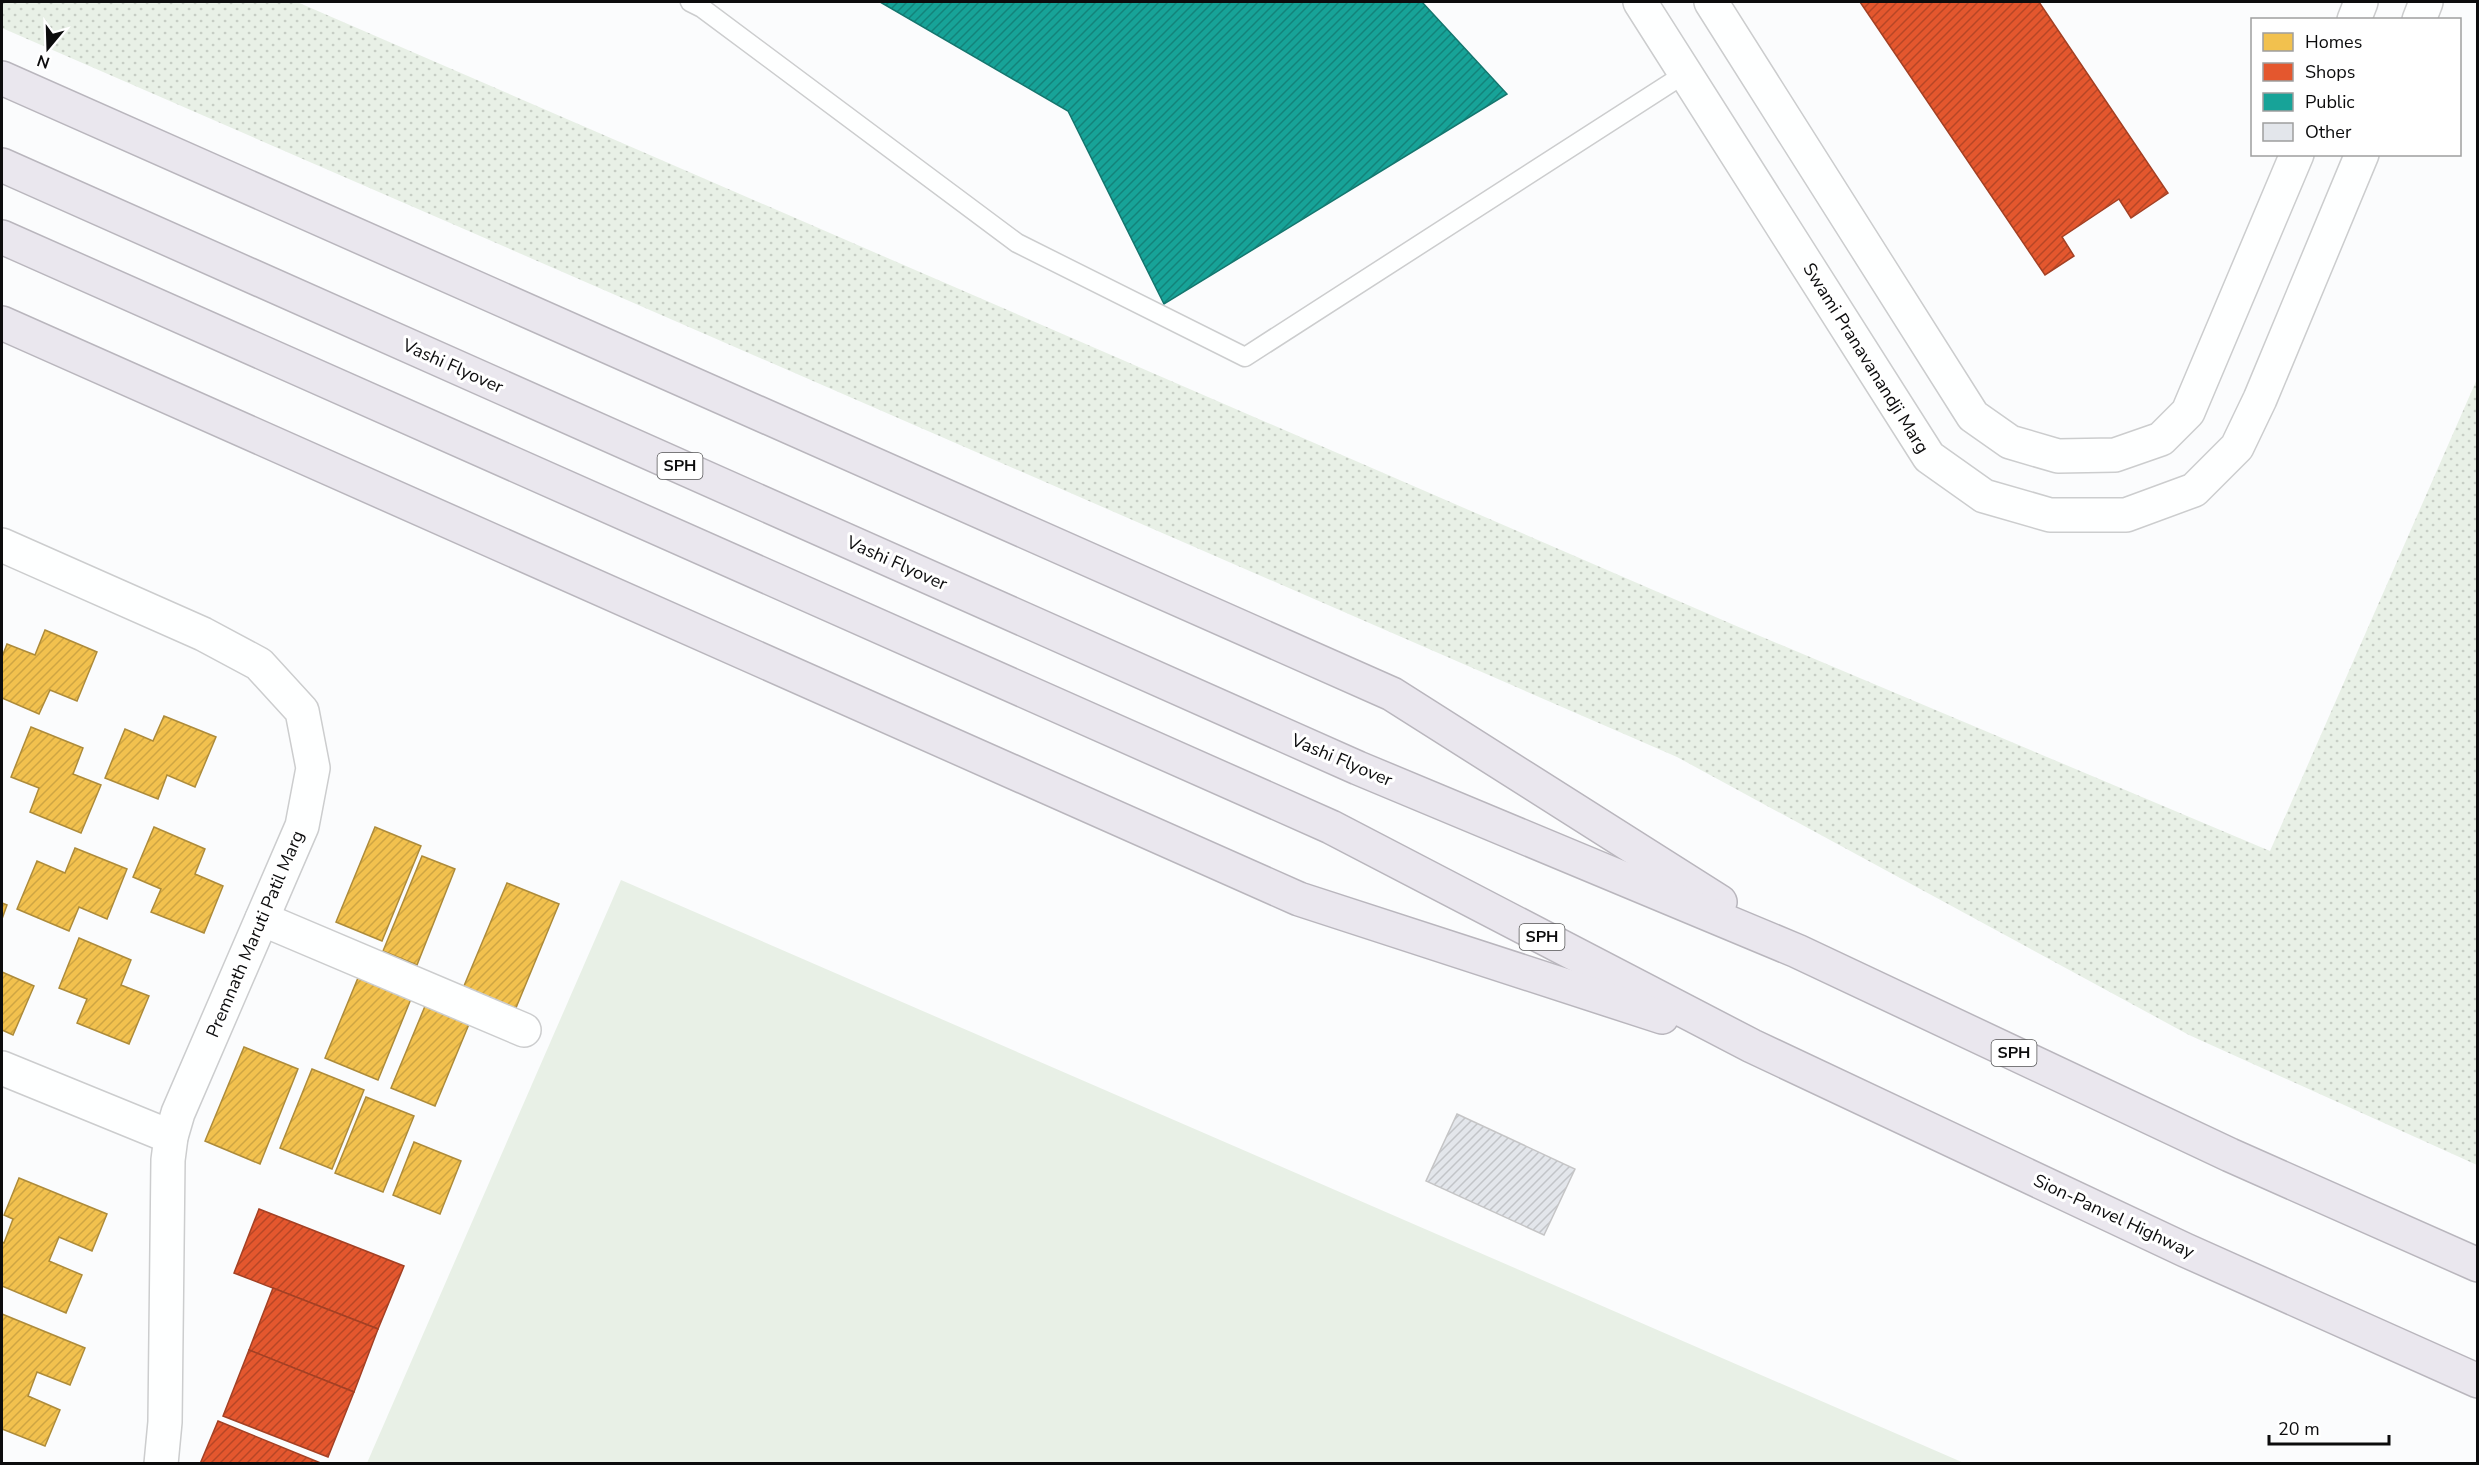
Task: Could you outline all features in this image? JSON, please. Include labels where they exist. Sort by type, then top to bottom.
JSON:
[{"type":"highway","points":[[2,78],[1392,694],[1797,951]]},
{"type":"highway","name":"Vashi Flyover","points":[[2,165],[1358,768],[1797,951]]},
{"type":"highway","name":"SPH","points":[[2,237],[1331,827],[1752,1046]]},
{"type":"highway","points":[[2,323],[1299,899],[1752,1046]]},
{"type":"highway","name":"SPH","points":[[1797,951],[2230,1155],[2478,1265]]},
{"type":"highway","name":"Sion-Panvel Highway","points":[[1752,1046],[2185,1250],[2478,1381]]},
{"type":"street","name":"Swami Pranavanandji Marg","points":[[1640,2],[1929,457],[1984,496],[2050,515],[2126,515],[2194,490],[2237,447],[2260,399],[2361,156]]},
{"type":"street","points":[[1711,2],[1973,416],[2010,442],[2058,456],[2115,455],[2161,439],[2188,412],[2296,156]]},
{"type":"street","points":[[2355,18],[2361,2]]},
{"type":"street","points":[[2420,18],[2426,2]]},
{"type":"street","name":"Premnath Maruti Patil Marg","points":[[2,545],[203,634],[259,664],[302,711],[313,768],[302,826],[178,1113],[171,1137],[168,1160],[165,1422],[161,1464]]},
{"type":"street","points":[[262,919],[524,1030]]},
{"type":"street","points":[[2,1068],[171,1137]]},
{"type":"lane","points":[[690,2],[702,8],[1017,243],[1245,357],[1686,73]]},
{"type":"shaded area","points":[[2,2],[297,2],[1734,625],[2270,851],[2477,379],[2477,1165],[2189,1035],[1677,757],[2,28]]},
{"type":"shaded area","points":[[621,880],[1964,1463],[367,1463]]},
{"type":"building: Homes","points":[[45,630],[97,652],[77,701],[50,690],[39,714],[2,698],[2,657],[7,644],[35,655]]},
{"type":"building: Homes","points":[[164,716],[216,737],[195,787],[167,775],[158,799],[105,778],[125,729],[153,741]]},
{"type":"building: Homes","points":[[31,727],[83,748],[73,774],[101,785],[81,833],[30,812],[39,788],[11,777]]},
{"type":"building: Homes","points":[[154,827],[205,849],[195,874],[223,886],[204,933],[151,912],[161,889],[133,877]]},
{"type":"building: Homes","points":[[375,827],[421,846],[382,941],[336,922]]},
{"type":"building: Homes","points":[[75,848],[127,869],[107,919],[79,907],[69,931],[17,909],[37,861],[65,873]]},
{"type":"building: Homes","points":[[422,856],[455,869],[417,965],[383,951]]},
{"type":"building: Homes","points":[[507,883],[559,904],[513,1015],[461,993]]},
{"type":"building: Homes","points":[[2,903],[7,905],[2,919]]},
{"type":"building: Homes","points":[[79,938],[131,960],[121,985],[149,996],[129,1044],[77,1023],[87,999],[59,988]]},
{"type":"building: Homes","points":[[2,972],[34,986],[13,1035],[2,1030]]},
{"type":"building: Homes","points":[[360,973],[413,994],[378,1080],[325,1058]]},
{"type":"building: Homes","points":[[428,999],[472,1017],[435,1106],[391,1088]]},
{"type":"building: Homes","points":[[244,1047],[298,1069],[260,1164],[205,1141]]},
{"type":"building: Homes","points":[[312,1069],[364,1090],[332,1169],[280,1148]]},
{"type":"building: Homes","points":[[366,1097],[414,1116],[383,1192],[335,1173]]},
{"type":"building: Homes","points":[[414,1142],[461,1161],[440,1214],[393,1195]]},
{"type":"building: Homes","points":[[19,1178],[107,1214],[92,1251],[59,1237],[49,1261],[82,1275],[66,1313],[2,1286],[2,1242],[4,1243],[13,1219],[4,1215]]},
{"type":"building: Homes","points":[[2,1314],[85,1348],[70,1385],[37,1372],[28,1396],[60,1410],[45,1446],[2,1429]]},
{"type":"building: Shops","points":[[1860,2],[2039,2],[2168,193],[2131,218],[2119,199],[2062,237],[2074,256],[2045,275]]},
{"type":"building: Shops","points":[[259,1209],[404,1266],[378,1329],[234,1273]]},
{"type":"building: Shops","points":[[273,1288],[378,1329],[354,1392],[249,1350]]},
{"type":"building: Shops","points":[[249,1350],[354,1392],[328,1457],[223,1416]]},
{"type":"building: Shops","points":[[218,1421],[323,1464],[200,1464]]},
{"type":"building: Public","points":[[880,2],[1422,2],[1507,94],[1164,304],[1068,111]]},
{"type":"building: Other","points":[[1457,1114],[1575,1169],[1544,1235],[1426,1181]]}]
